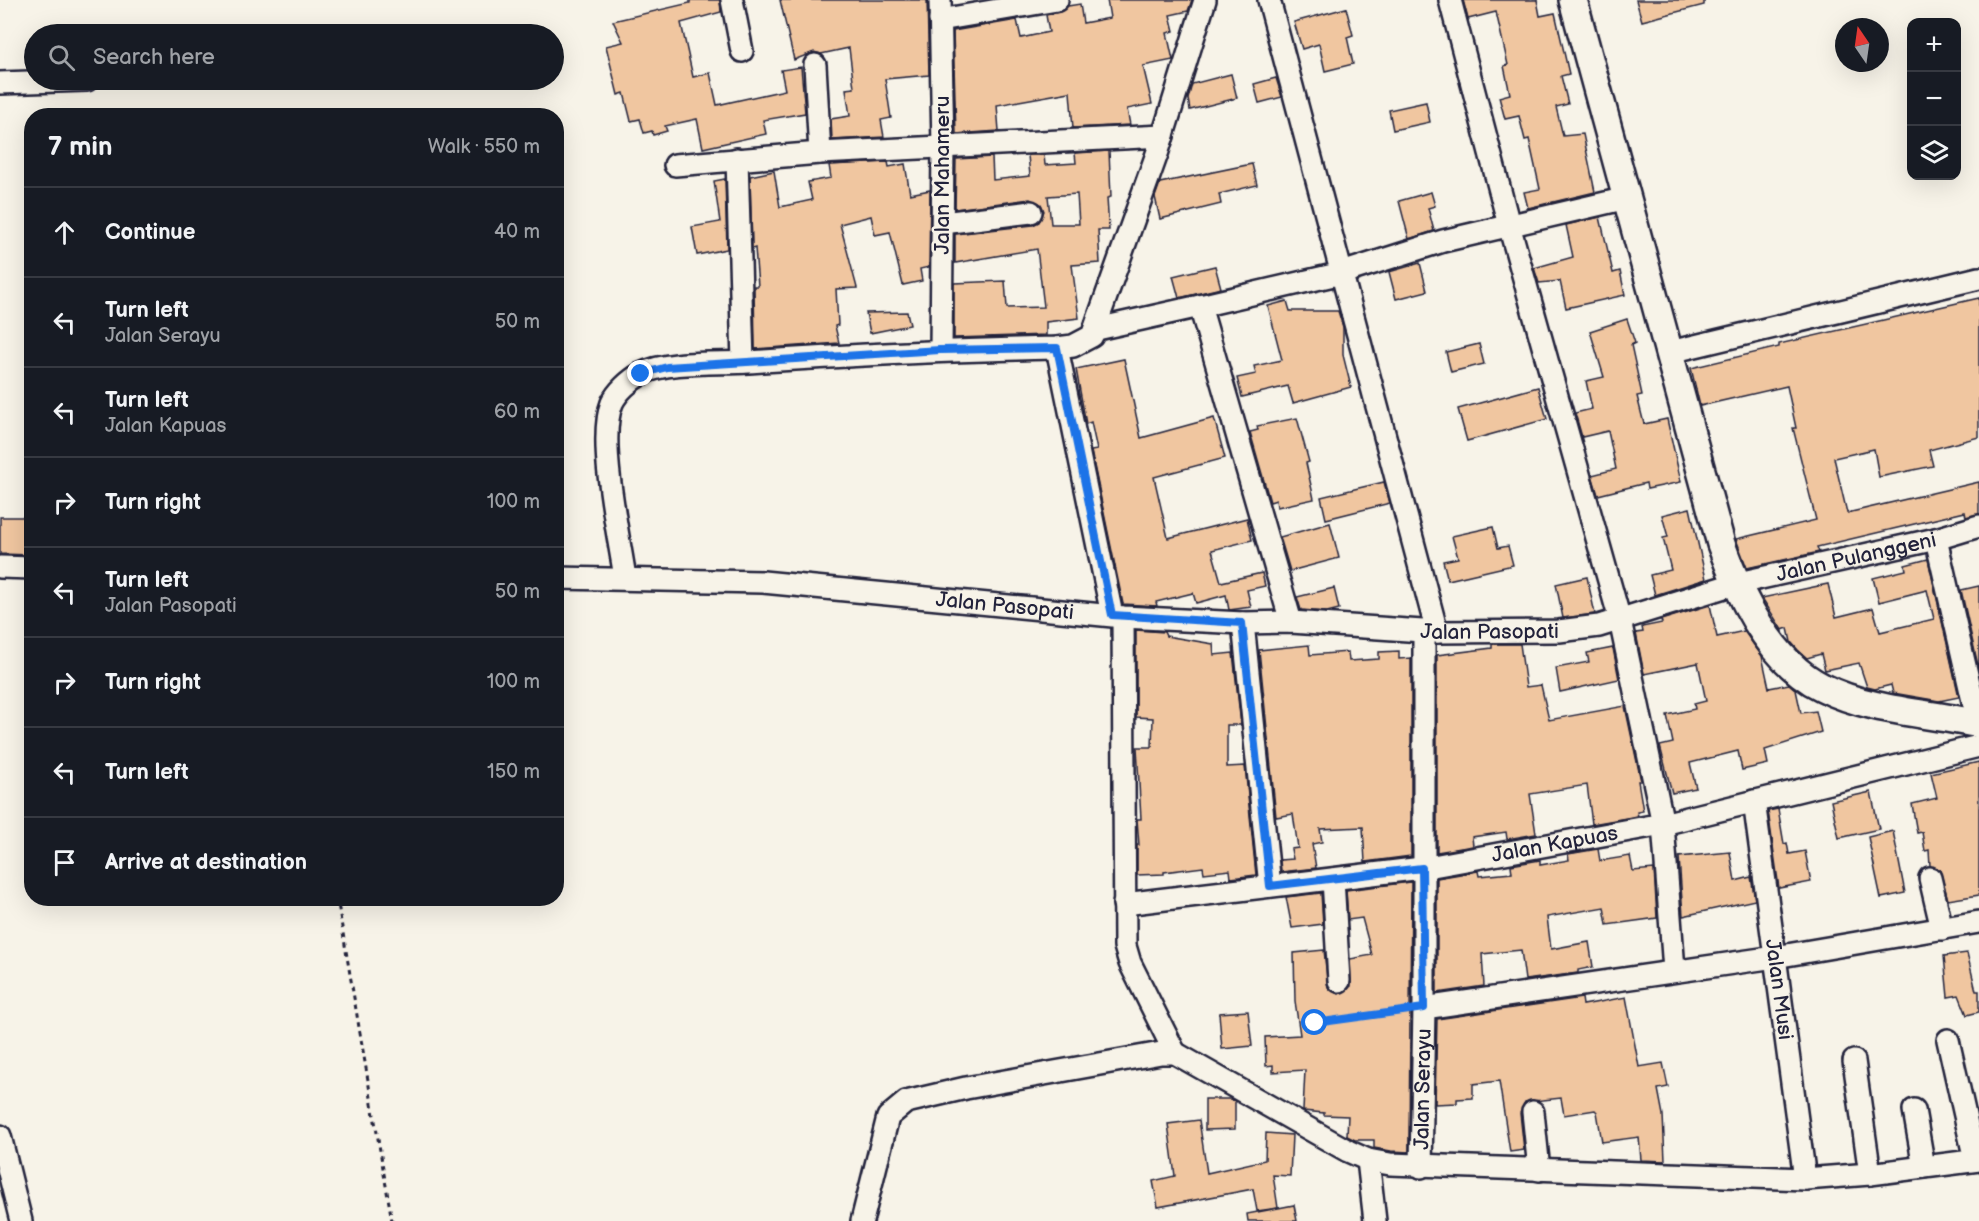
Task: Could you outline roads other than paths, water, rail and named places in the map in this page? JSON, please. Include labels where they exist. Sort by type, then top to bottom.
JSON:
[{"type":"main road","points":[[1573,0],[1721,544],[1734,584],[1766,636],[1799,671],[1822,687],[1862,701],[1979,731]]},
{"type":"street","points":[[732,0],[742,51]]},
{"type":"street","points":[[940,10],[1057,0]]},
{"type":"street","points":[[625,578],[606,438],[613,402],[624,387],[641,374],[667,367],[743,362],[940,350],[1057,348],[1092,336],[1097,329],[1163,136],[1205,0]]},
{"type":"street","name":"Jalan Serayu","points":[[1269,0],[1342,273],[1430,632],[1422,868],[1424,1008],[1421,1167]]},
{"type":"street","points":[[1450,0],[1509,225],[1620,620],[1663,824],[1674,970]]},
{"type":"street","name":"Jalan Mahameru","points":[[940,10],[943,146],[940,350]]},
{"type":"street","points":[[815,65],[820,153]]},
{"type":"street","points":[[0,83],[24,82]]},
{"type":"street","points":[[675,165],[820,153],[1163,136]]},
{"type":"street","points":[[737,159],[743,362]]},
{"type":"street","points":[[1097,329],[1342,273],[1443,241],[1627,198]]},
{"type":"street","points":[[943,223],[1031,212]]},
{"type":"street","points":[[1670,352],[1979,278]]},
{"type":"street","points":[[1200,306],[1291,622]]},
{"type":"street","points":[[1057,348],[1117,616],[1125,946],[1130,963],[1175,1053],[1368,1160],[1421,1167],[1805,1179],[1870,1174],[1977,1160],[1948,1040]]},
{"type":"street","name":"Jalan Pulanggeni","points":[[1734,584],[1936,539],[1979,526]]},
{"type":"street","points":[[1936,539],[1979,731]]},
{"type":"street","points":[[0,567],[24,568]]},
{"type":"street","name":"Jalan Pasopati","points":[[564,578],[763,582],[1117,616],[1242,623],[1291,622],[1430,632],[1559,632],[1620,620],[1734,584]]},
{"type":"street","points":[[1242,623],[1270,886]]},
{"type":"street","name":"Jalan Kapuas","points":[[1124,904],[1422,868],[1663,824],[1754,801],[1979,731]]},
{"type":"street","name":"Jalan Musi","points":[[1754,801],[1805,1179]]},
{"type":"street","points":[[1930,878],[1942,929]]},
{"type":"street","points":[[1333,879],[1339,981]]},
{"type":"street","points":[[1424,1008],[1775,957],[1979,922]]},
{"type":"street","points":[[862,1221],[888,1117],[906,1102],[966,1088],[1175,1053]]},
{"type":"street","points":[[1854,1061],[1870,1174]]},
{"type":"street","points":[[1914,1110],[1924,1167]]},
{"type":"street","points":[[1533,1112],[1539,1170]]},
{"type":"street","points":[[1,1142],[21,1221]]},
{"type":"street","points":[[1368,1160],[1375,1221]]}]
